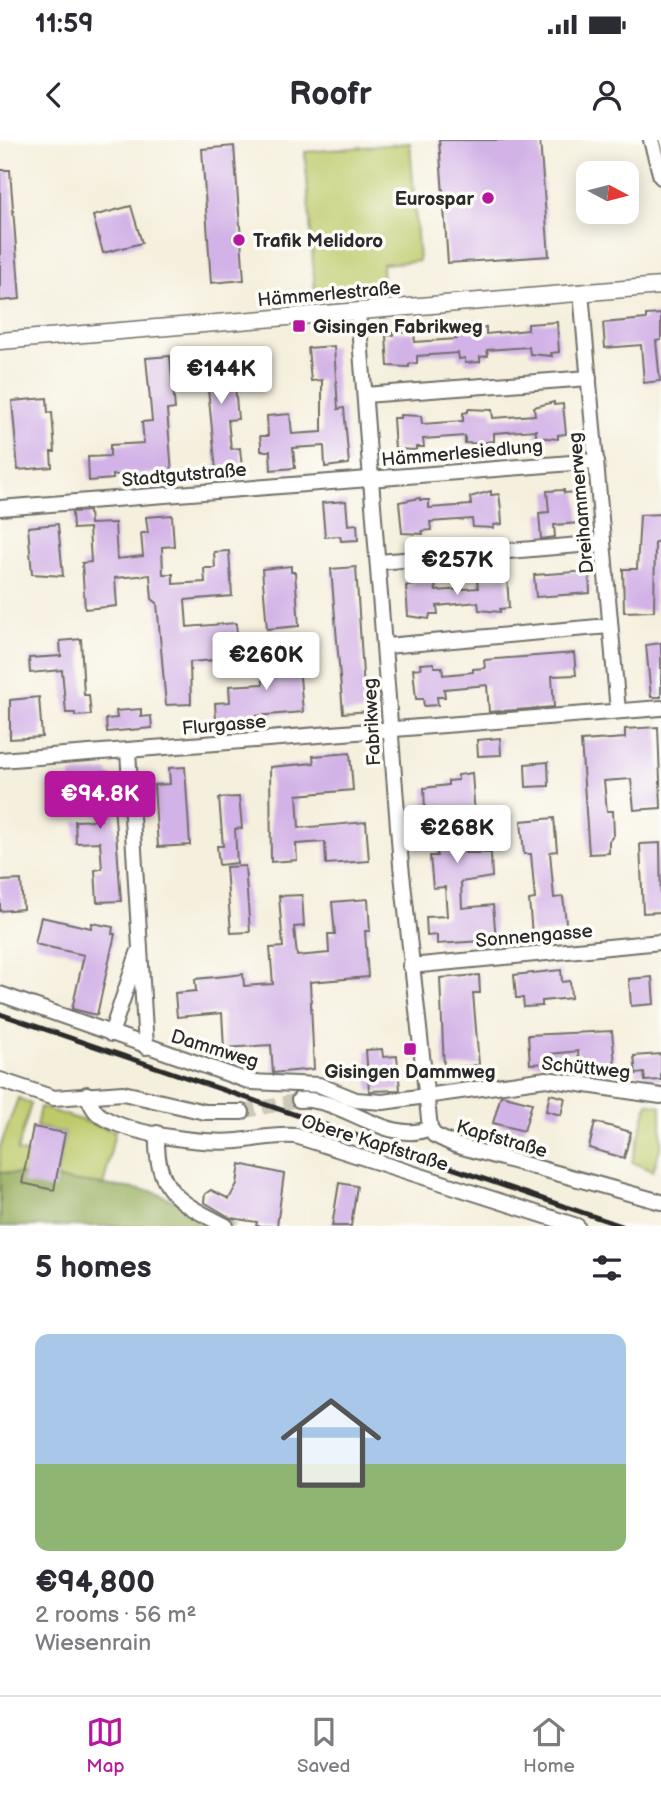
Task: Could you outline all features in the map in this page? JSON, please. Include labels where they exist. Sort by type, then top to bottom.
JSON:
[{"type":"street","points":[[651,140],[661,177]]},
{"type":"street","name":"Hämmerlestraße","points":[[0,341],[661,286]]},
{"type":"street","name":"Dreihammerweg","points":[[581,292],[618,711]]},
{"type":"street","name":"Fabrikweg","points":[[358,312],[411,966],[424,1098],[430,1128]]},
{"type":"street","points":[[365,395],[589,377]]},
{"type":"street","name":"Hämmerlesiedlung","points":[[371,479],[597,461]]},
{"type":"street","name":"Stadtgutstraße","points":[[0,508],[371,479]]},
{"type":"street","points":[[379,562],[603,543]]},
{"type":"street","points":[[386,646],[609,626]]},
{"type":"street","name":"Flurgasse","points":[[0,760],[661,708]]},
{"type":"street","points":[[128,751],[146,1047]]},
{"type":"street","name":"Sonnengasse","points":[[411,966],[661,942]]},
{"type":"street","points":[[111,1034],[141,945]]},
{"type":"street","name":"Dammweg","points":[[0,994],[251,1082],[319,1085],[371,1103],[424,1098]]},
{"type":"street","name":"Schüttweg","points":[[424,1098],[470,1088],[546,1079],[661,1096]]},
{"type":"street","points":[[0,1080],[47,1096],[123,1093],[205,1112],[242,1112]]},
{"type":"street","name":"Obere Kapfstraße","points":[[87,1094],[100,1116],[157,1133],[199,1140],[237,1141],[273,1134],[296,1136],[577,1226]]},
{"type":"street","name":"Kapfstraße","points":[[299,1100],[317,1100],[356,1117],[406,1131],[417,1133],[430,1128],[434,1135],[455,1145],[661,1202]]},
{"type":"street","points":[[157,1133],[158,1162],[164,1184],[174,1197],[226,1226]]},
{"type":"green space","points":[[410,143],[419,261],[382,264],[383,287],[315,291],[305,152]]},
{"type":"green space","points":[[18,1098],[31,1104],[17,1151],[28,1154],[54,1189],[65,1133],[36,1127],[40,1107],[115,1131],[101,1198],[0,1184],[0,1147]]},
{"type":"green space","points":[[648,1103],[661,1106],[661,1145],[653,1171],[632,1162]]},
{"type":"green space","points":[[0,1172],[151,1191],[236,1226],[0,1226]]},
{"type":"building","name":"Eurospar","points":[[439,140],[540,140],[549,256],[448,263]]},
{"type":"building","points":[[234,146],[244,280],[211,283],[202,149]]},
{"type":"building","points":[[0,170],[10,170],[20,299],[0,301]]},
{"type":"building","points":[[131,206],[142,243],[103,253],[93,216]]},
{"type":"building","points":[[661,314],[661,340],[656,341],[660,381],[644,383],[641,345],[605,348],[603,323],[646,319],[646,315]]},
{"type":"building","points":[[557,322],[559,352],[551,353],[552,356],[530,354],[529,347],[487,350],[488,356],[480,357],[480,362],[465,363],[465,358],[459,359],[458,353],[417,356],[417,363],[409,364],[409,367],[388,366],[386,336],[393,335],[393,332],[414,333],[415,342],[457,339],[457,329],[464,328],[464,325],[479,324],[479,328],[486,327],[486,334],[528,330],[528,324]]},
{"type":"building","points":[[334,346],[338,409],[344,408],[349,464],[325,467],[324,446],[293,448],[295,468],[271,470],[270,451],[261,451],[260,436],[268,436],[267,416],[290,414],[292,434],[322,432],[322,380],[311,381],[308,348]]},
{"type":"building","points":[[232,353],[238,419],[228,420],[231,449],[240,448],[242,468],[216,470],[208,389],[201,389],[197,357]]},
{"type":"building","points":[[170,356],[175,409],[167,410],[172,473],[113,475],[113,479],[89,481],[88,457],[110,456],[110,445],[144,443],[142,422],[152,421],[146,358]]},
{"type":"building","points":[[47,398],[48,413],[52,412],[55,452],[51,452],[52,467],[18,470],[12,401]]},
{"type":"building","points":[[554,402],[554,405],[563,404],[566,434],[558,435],[558,439],[536,437],[536,430],[494,433],[494,441],[486,442],[487,444],[465,443],[465,436],[423,439],[424,447],[416,447],[416,450],[395,449],[393,418],[400,418],[400,415],[421,416],[422,424],[463,421],[463,413],[468,412],[468,409],[492,410],[493,418],[535,415],[534,407]]},
{"type":"building","points":[[564,490],[564,493],[577,492],[580,523],[554,525],[555,537],[541,539],[539,513],[549,512],[547,491]]},
{"type":"building","points":[[491,491],[491,495],[499,494],[501,509],[502,524],[494,525],[494,528],[473,527],[472,519],[430,522],[431,530],[422,531],[423,534],[402,533],[399,502],[420,498],[429,500],[429,508],[471,505],[470,497]]},
{"type":"building","points":[[346,501],[348,525],[357,524],[358,540],[341,541],[340,536],[325,537],[322,503]]},
{"type":"building","points":[[89,511],[90,524],[115,523],[117,559],[143,556],[141,533],[148,533],[146,517],[172,515],[174,546],[162,547],[163,574],[173,574],[173,584],[205,582],[204,568],[215,568],[214,552],[229,551],[232,596],[185,600],[187,627],[236,623],[239,658],[190,662],[191,704],[166,705],[157,603],[152,599],[150,575],[115,578],[117,606],[85,609],[82,563],[91,562],[89,528],[73,529],[72,512]]},
{"type":"building","points":[[661,514],[661,541],[655,542],[654,611],[624,612],[623,569],[637,569],[640,515]]},
{"type":"building","points":[[58,524],[63,576],[32,574],[28,527]]},
{"type":"building","points":[[291,566],[291,572],[295,572],[299,626],[267,629],[262,569]]},
{"type":"building","points":[[356,567],[364,690],[370,690],[372,711],[343,713],[331,569]]},
{"type":"building","points":[[589,571],[590,593],[536,597],[534,575]]},
{"type":"building","points":[[507,577],[509,608],[500,609],[500,612],[479,610],[478,602],[437,606],[438,614],[430,614],[429,619],[408,616],[406,586],[414,585],[414,582],[435,583],[436,591],[478,588],[477,580]]},
{"type":"building","points":[[81,639],[84,695],[89,695],[91,715],[75,716],[75,713],[66,713],[62,670],[30,673],[29,658],[61,656],[60,641]]},
{"type":"building","points":[[661,643],[661,697],[651,697],[646,645]]},
{"type":"building","points":[[298,653],[303,712],[242,717],[242,722],[216,720],[215,703],[230,702],[229,686],[263,684],[261,656]]},
{"type":"building","points":[[574,653],[576,675],[552,676],[554,707],[489,712],[487,685],[444,689],[445,697],[437,697],[438,705],[424,706],[423,699],[416,699],[413,669],[421,668],[420,664],[434,663],[434,667],[442,667],[443,675],[485,668],[484,660]]},
{"type":"building","points":[[39,697],[42,737],[10,739],[10,700]]},
{"type":"building","points":[[141,709],[141,717],[151,716],[152,728],[107,732],[106,719],[117,718],[116,711]]},
{"type":"building","points":[[658,727],[661,808],[634,810],[631,779],[604,781],[607,811],[613,811],[614,835],[609,841],[609,853],[589,854],[581,741],[625,738],[625,729]]},
{"type":"building","points":[[500,738],[501,755],[478,756],[477,740]]},
{"type":"building","points":[[350,753],[353,790],[297,795],[299,828],[366,822],[369,861],[326,864],[325,842],[296,844],[297,860],[271,862],[270,767],[314,763],[313,756]]},
{"type":"building","points":[[548,762],[549,786],[526,787],[525,764]]},
{"type":"building","points":[[185,767],[190,845],[158,847],[154,785],[170,784],[169,768]]},
{"type":"building","points":[[108,771],[109,776],[112,776],[121,901],[97,902],[95,870],[102,869],[100,842],[76,843],[75,821],[101,820],[99,794],[71,796],[70,774]]},
{"type":"building","points":[[472,773],[475,817],[462,819],[465,853],[491,853],[492,877],[461,882],[462,908],[493,905],[496,940],[437,944],[437,935],[427,936],[426,917],[447,916],[445,887],[433,888],[430,856],[437,856],[433,808],[425,809],[424,788],[448,785],[448,781],[458,780],[458,775]]},
{"type":"building","points":[[239,797],[242,828],[235,829],[237,863],[219,865],[217,846],[223,846],[219,798]]},
{"type":"building","points":[[554,818],[557,851],[550,852],[554,898],[563,897],[567,931],[532,934],[529,900],[535,899],[531,854],[524,854],[521,821]]},
{"type":"building","points":[[660,843],[661,912],[643,913],[640,844]]},
{"type":"building","points":[[245,866],[250,932],[231,933],[226,867]]},
{"type":"building","points":[[21,880],[23,909],[0,911],[0,881]]},
{"type":"building","points":[[302,895],[304,926],[294,927],[297,956],[329,953],[328,934],[335,934],[332,902],[368,899],[370,931],[365,931],[368,977],[310,982],[314,1069],[273,1073],[271,1045],[224,1048],[222,1013],[177,1017],[175,993],[196,991],[195,979],[243,974],[244,986],[273,984],[270,948],[283,947],[279,896]]},
{"type":"building","points":[[41,917],[91,928],[92,923],[113,927],[112,934],[115,934],[97,1015],[72,1009],[84,955],[35,944]]},
{"type":"building","points":[[561,970],[562,982],[570,981],[571,998],[542,1001],[542,1006],[524,1007],[523,998],[516,998],[514,975]]},
{"type":"building","points":[[479,975],[480,993],[473,993],[479,1065],[444,1068],[440,978]]},
{"type":"building","points":[[652,977],[654,1004],[631,1006],[629,979]]},
{"type":"building","points":[[612,1031],[615,1064],[579,1064],[578,1051],[551,1054],[552,1063],[530,1064],[528,1035]]},
{"type":"building","points":[[382,1049],[383,1057],[397,1056],[400,1090],[369,1091],[366,1050]]},
{"type":"building","points":[[661,1054],[661,1080],[645,1081],[644,1073],[636,1074],[634,1056]]},
{"type":"building","points":[[550,1094],[565,1098],[561,1115],[546,1111]]},
{"type":"building","points":[[501,1095],[532,1103],[524,1131],[493,1123]]},
{"type":"building","points":[[595,1122],[631,1132],[624,1158],[589,1148]]},
{"type":"building","points":[[33,1127],[65,1133],[54,1190],[22,1183]]},
{"type":"building","points":[[240,1164],[284,1174],[277,1226],[256,1226],[257,1222],[231,1218],[204,1202],[205,1194],[211,1190],[229,1199],[237,1184]]},
{"type":"building","points":[[339,1183],[357,1186],[351,1226],[332,1226]]},
{"type":"tunnel","points":[[242,1112],[299,1100]]},
{"type":"railway","points":[[0,1014],[622,1226]]},
{"type":"place","name":"Eurospar","points":[[488,198]]},
{"type":"place","name":"Trafik Melidoro","points":[[239,240]]},
{"type":"place","name":"Gisingen Fabrikweg","points":[[299,326]]},
{"type":"place","name":"Gisingen Dammweg","points":[[410,1049]]}]
